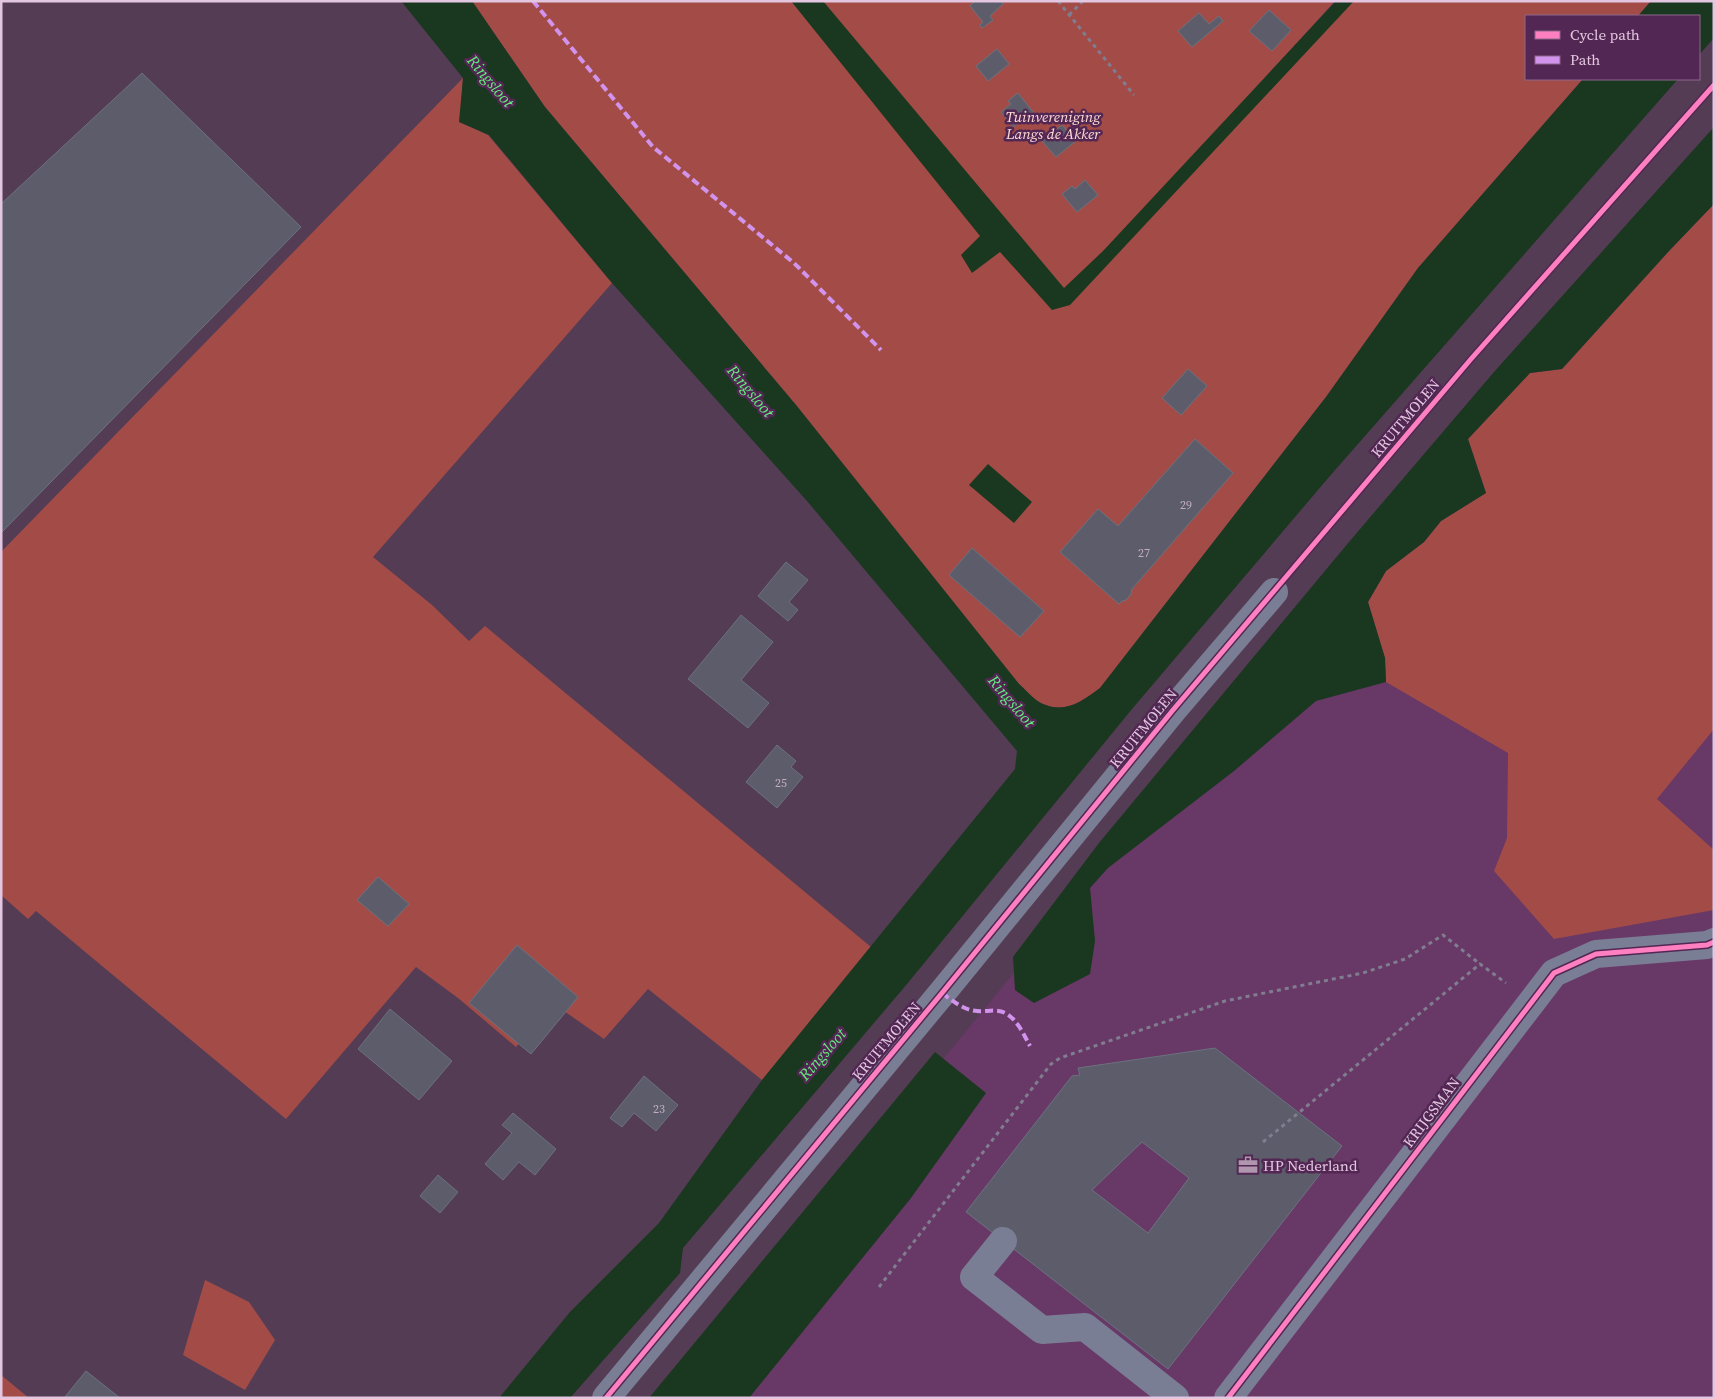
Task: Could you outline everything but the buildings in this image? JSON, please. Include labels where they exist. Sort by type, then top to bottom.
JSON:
[{"type":"street","name":"KRUITMOLEN","points":[[606,1398],[942,993],[1173,710],[1274,592]]},
{"type":"street","name":"KRIJGSMAN","points":[[1228,1398],[1530,1002],[1554,974],[1596,954],[1707,945],[1714,942]]},
{"type":"street","points":[[1003,1241],[974,1277],[1042,1330],[1085,1327],[1175,1398]]},
{"type":"path","points":[[1058,1],[1134,95]]},
{"type":"path","points":[[1069,16],[1083,1]]},
{"type":"path","points":[[879,1287],[1051,1064],[1060,1058],[1224,1002],[1363,973],[1405,958],[1443,935],[1530,1002]]},
{"type":"path","points":[[1264,1142],[1480,964]]},
{"type":"shaded area","points":[[1714,151],[1714,1398],[665,1398],[1319,601]]},
{"type":"green space","name":"Tuinvereniging Langs de Akker","points":[[472,1],[1335,1],[1231,115],[1347,1],[1651,1],[1639,15],[1525,15],[1525,80],[1582,80],[1418,268],[1326,397],[1100,688],[1073,705],[1059,708],[1040,703],[1019,684],[796,405],[545,107]]},
{"type":"green space","points":[[463,78],[460,122],[488,135],[612,283],[373,557],[432,605],[469,641],[485,626],[871,947],[762,1080],[648,989],[604,1039],[554,1004],[516,1047],[458,998],[416,967],[286,1119],[36,911],[28,919],[1,895],[1,552]]},
{"type":"green space","points":[[1714,204],[1714,729],[1657,799],[1714,850],[1714,910],[1554,939],[1494,871],[1507,838],[1508,753],[1386,682],[1385,658],[1368,602],[1386,571],[1424,542],[1441,521],[1486,493],[1468,439],[1530,373],[1562,369]]},
{"type":"green space","points":[[205,1280],[249,1302],[275,1340],[245,1390],[183,1355]]},
{"type":"green space","points":[[1,1375],[29,1398],[1,1398]]},
{"type":"water","name":"Ringsloot","points":[[401,1],[472,1],[545,107],[796,405],[1019,684],[1040,703],[1059,708],[1073,705],[1100,688],[1326,397],[1418,268],[1582,80],[1677,80],[1329,477],[1132,709],[907,984],[683,1248],[680,1273],[570,1398],[499,1398],[570,1312],[659,1223],[762,1080],[1015,769],[1017,751],[807,501],[612,283],[489,135],[459,122],[463,78]]},
{"type":"water","points":[[791,1],[823,1],[1064,288],[1103,251],[1336,1],[1354,1],[1070,305],[1052,310],[1000,252],[972,273],[961,255],[980,236]]},
{"type":"water","points":[[1651,1],[1714,1],[1714,38],[1700,54],[1700,15],[1639,15]]},
{"type":"water","points":[[1714,127],[1714,204],[1562,369],[1530,373],[1468,439],[1486,493],[1441,521],[1424,542],[1386,571],[1368,602],[1385,658],[1386,682],[1316,701],[1234,771],[1108,868],[1090,888],[1095,941],[1090,974],[1034,1003],[1015,990],[1013,957],[1099,843],[1349,542],[1494,372]]},
{"type":"water","points":[[988,464],[1032,502],[1014,523],[969,485]]},
{"type":"water","points":[[935,1052],[986,1093],[911,1198],[749,1398],[649,1398]]},
{"type":"marked path","points":[[533,1],[653,147],[794,263],[881,350]]},
{"type":"marked path","points":[[942,993],[967,1009],[1004,1012],[1018,1024],[1030,1046]]},
{"type":"cycle path","points":[[606,1398],[942,993],[1173,710],[1471,359],[1714,85]]},
{"type":"cycle path","points":[[1228,1398],[1554,973],[1596,954],[1707,945],[1714,942]]},
{"type":"place","name":"HP Nederland","points":[[1248,1165]]}]
